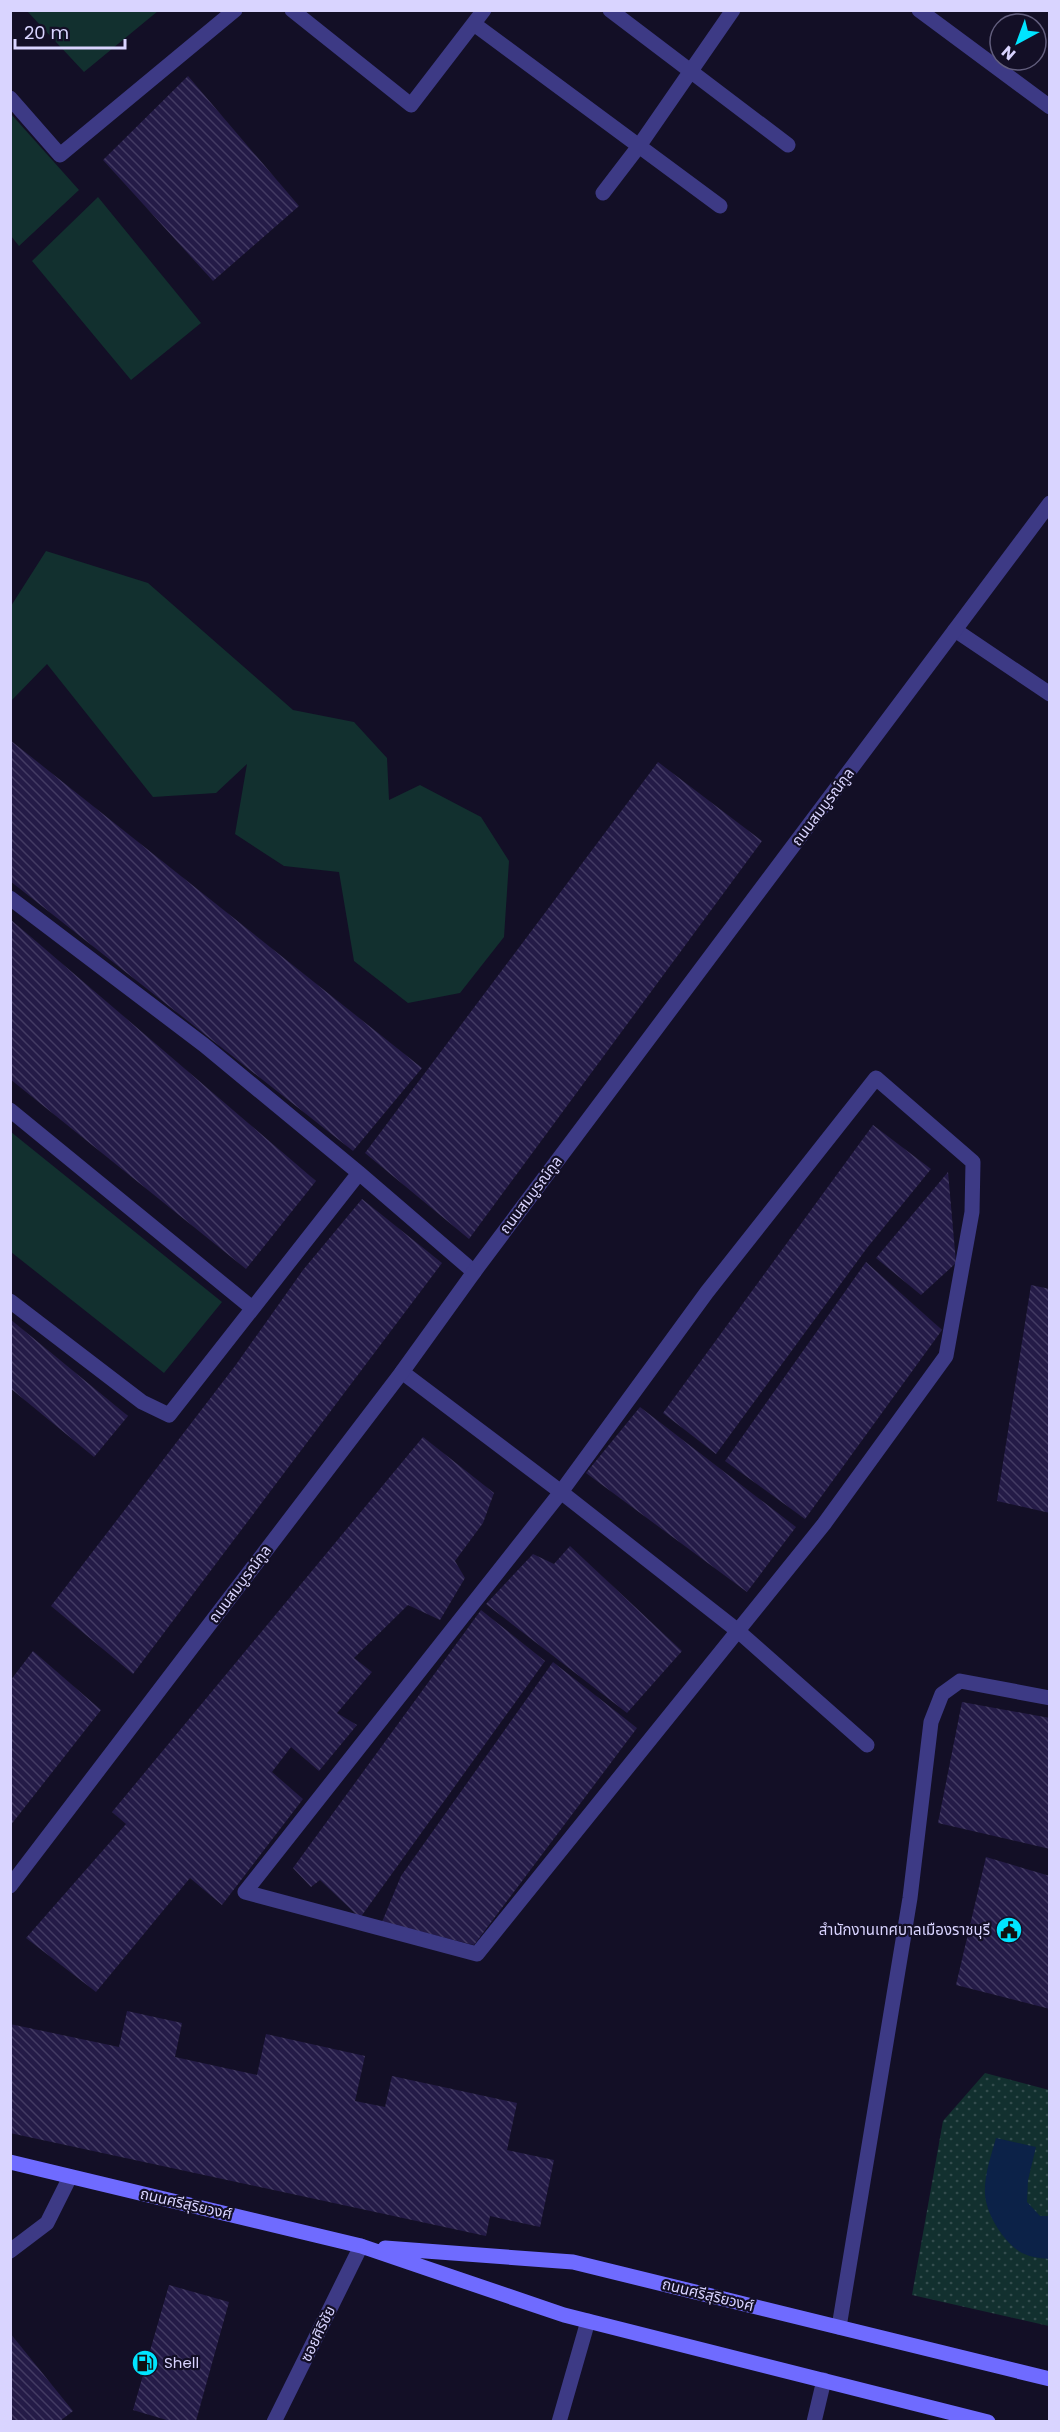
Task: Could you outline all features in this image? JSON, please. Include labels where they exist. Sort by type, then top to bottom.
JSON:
[{"type":"main road","name":"ถนนศรีสุริยวงศ์","points":[[10,2162],[361,2246],[564,2315],[988,2421]]},
{"type":"main road","name":"ถนนศรีสุริยวงศ์","points":[[361,2246],[573,2262],[1050,2379]]},
{"type":"street","points":[[10,98],[60,155],[235,10]]},
{"type":"street","points":[[292,10],[411,105],[484,10]]},
{"type":"street","points":[[610,10],[788,145]]},
{"type":"street","points":[[603,193],[639,146],[733,10]]},
{"type":"street","points":[[919,10],[1050,107]]},
{"type":"street","points":[[474,24],[720,206]]},
{"type":"street","name":"ถนนสมบูรณ์กูล","points":[[10,1886],[402,1372],[474,1272],[1050,503]]},
{"type":"street","points":[[956,630],[1050,694]]},
{"type":"street","points":[[10,898],[204,1045],[474,1272]]},
{"type":"street","points":[[876,1078],[973,1162],[972,1212],[946,1356],[824,1524],[477,1954],[245,1892],[561,1492],[707,1292],[876,1078]]},
{"type":"street","points":[[10,1110],[252,1308]]},
{"type":"street","points":[[10,1301],[142,1402],[169,1416],[359,1173]]},
{"type":"street","points":[[402,1372],[561,1492],[738,1631],[867,1744]]},
{"type":"street","points":[[839,2327],[910,1898],[931,1722],[942,1694],[960,1681],[1050,1698]]},
{"type":"street","points":[[10,2251],[47,2223],[70,2177]]},
{"type":"street","name":"ซอยศิริชัย","points":[[274,2421],[361,2246]]},
{"type":"street","points":[[559,2421],[588,2321]]},
{"type":"street","points":[[814,2421],[824,2380]]},
{"type":"green space","points":[[27,11],[158,11],[84,72]]},
{"type":"green space","points":[[11,114],[79,190],[19,246],[11,236]]},
{"type":"green space","points":[[98,197],[201,323],[131,380],[32,261]]},
{"type":"green space","points":[[46,551],[148,583],[293,710],[354,722],[387,758],[389,800],[420,785],[481,817],[509,861],[504,937],[460,993],[408,1003],[354,961],[339,872],[284,866],[235,834],[247,764],[216,793],[153,797],[47,664],[11,701],[11,606]]},
{"type":"green space","points":[[11,1132],[222,1302],[164,1373],[11,1252]]},
{"type":"green space","points":[[985,2073],[1049,2090],[1049,2326],[912,2295],[943,2121]]},
{"type":"water","points":[[996,2138],[1036,2147],[1028,2180],[1027,2202],[1040,2216],[1049,2216],[1049,2259],[1022,2253],[1009,2242],[992,2219],[986,2202],[985,2187]]},
{"type":"building","points":[[188,76],[299,206],[213,281],[103,160]]},
{"type":"building","points":[[10,740],[422,1068],[353,1151],[10,881]]},
{"type":"building","points":[[658,762],[762,841],[469,1239],[365,1153]]},
{"type":"building","points":[[10,919],[316,1181],[246,1269],[10,1079]]},
{"type":"building","points":[[873,1125],[931,1169],[867,1248],[716,1454],[663,1413]]},
{"type":"building","points":[[948,1172],[956,1263],[921,1295],[876,1258]]},
{"type":"building","points":[[362,1199],[442,1263],[133,1674],[51,1606],[235,1366],[303,1270]]},
{"type":"building","points":[[866,1262],[942,1330],[805,1519],[725,1461]]},
{"type":"building","points":[[1031,1285],[1050,1289],[1050,1513],[997,1501]]},
{"type":"building","points":[[10,1319],[128,1416],[94,1457],[10,1388]]},
{"type":"building","points":[[640,1407],[796,1527],[747,1592],[586,1473]]},
{"type":"building","points":[[423,1437],[494,1493],[483,1523],[455,1561],[465,1578],[440,1620],[408,1605],[354,1658],[372,1672],[337,1713],[357,1725],[319,1771],[291,1747],[272,1772],[303,1799],[222,1905],[190,1878],[96,1992],[26,1938],[126,1824],[112,1812]]},
{"type":"building","points":[[570,1546],[682,1651],[627,1713],[486,1604],[533,1554],[554,1564]]},
{"type":"building","points":[[481,1610],[545,1661],[360,1918],[320,1880],[311,1887],[293,1868]]},
{"type":"building","points":[[33,1651],[101,1710],[10,1826],[10,1681]]},
{"type":"building","points":[[553,1662],[637,1728],[474,1945],[382,1922],[401,1876]]},
{"type":"building","points":[[962,1702],[1050,1718],[1050,1849],[938,1823]]},
{"type":"building","name":"สำนักงานเทศบาลเมืองราชบุรี","points":[[986,1857],[1050,1876],[1050,2009],[956,1985]]},
{"type":"building","points":[[127,2011],[182,2023],[175,2057],[257,2075],[266,2034],[365,2056],[355,2101],[385,2107],[392,2076],[517,2103],[507,2150],[554,2160],[540,2227],[490,2216],[486,2236],[10,2133],[10,2024],[119,2047]]},
{"type":"building","points":[[169,2285],[229,2302],[196,2421],[170,2421],[133,2410]]},
{"type":"building","points":[[10,2333],[73,2411],[60,2421],[10,2421]]},
{"type":"place","name":"สำนักงานเทศบาลเมืองราชบุรี","points":[[1009,1930]]},
{"type":"place","name":"Shell","points":[[145,2363]]}]
